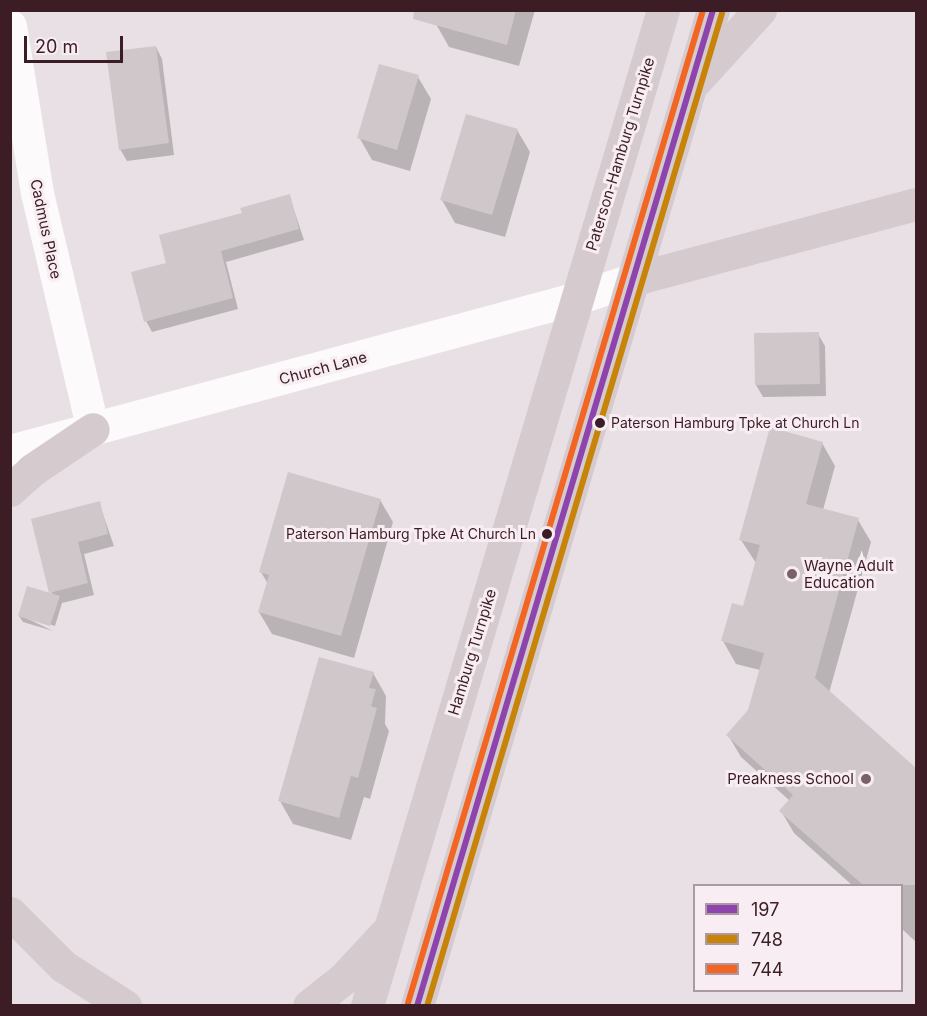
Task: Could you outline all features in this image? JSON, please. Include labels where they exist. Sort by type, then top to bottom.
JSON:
[{"type":"main road","name":"Paterson-Hamburg Turnpike","points":[[577,298],[663,10]]},
{"type":"main road","points":[[417,1005],[713,10]]},
{"type":"main road","points":[[691,86],[760,10]]},
{"type":"main road","points":[[634,279],[916,204]]},
{"type":"main road","name":"Hamburg Turnpike","points":[[367,1005],[577,298]]},
{"type":"main road","points":[[10,490],[32,470],[93,429]]},
{"type":"main road","points":[[10,913],[63,966],[125,1005]]},
{"type":"main road","points":[[309,1005],[344,978],[390,929]]},
{"type":"street","name":"Cadmus Place","points":[[10,26],[37,193],[93,429]]},
{"type":"street","name":"Church Lane","points":[[10,452],[577,298],[634,279]]},
{"type":"building","points":[[414,10],[516,10],[507,45],[413,19]]},
{"type":"building","points":[[156,46],[169,143],[119,150],[106,52]]},
{"type":"building","points":[[379,64],[419,75],[397,150],[357,138]]},
{"type":"building","points":[[466,114],[518,129],[492,215],[440,200]]},
{"type":"building","points":[[290,194],[299,229],[221,251],[233,298],[144,322],[131,272],[166,263],[159,235],[242,213],[240,208]]},
{"type":"building","points":[[819,332],[820,384],[755,385],[754,333]]},
{"type":"building","points":[[770,427],[823,442],[806,504],[859,518],[815,678],[916,768],[916,885],[862,884],[779,811],[793,795],[726,735],[748,710],[764,653],[721,641],[732,603],[743,606],[760,545],[739,540]]},
{"type":"building","points":[[288,472],[381,499],[341,636],[258,612],[269,575],[259,572]]},
{"type":"building","points":[[100,501],[108,534],[78,542],[88,583],[49,593],[31,519]]},
{"type":"building","points":[[27,586],[60,596],[50,626],[18,616]]},
{"type":"building","points":[[319,657],[374,672],[369,688],[376,689],[371,706],[377,708],[358,778],[351,776],[339,818],[278,801]]},
{"type":"transit line","name":"744","points":[[408,1003],[703,10]]},
{"type":"transit line","name":"197","points":[[417,1006],[713,10]]},
{"type":"transit line","name":"748","points":[[427,1006],[722,13]]},
{"type":"place","name":"Paterson Hamburg Tpke at Church Ln","points":[[600,423]]},
{"type":"place","name":"Paterson Hamburg Tpke At Church Ln","points":[[547,534]]},
{"type":"place","name":"Wayne Adult Education","points":[[792,574]]},
{"type":"place","name":"Preakness School","points":[[866,779]]}]
